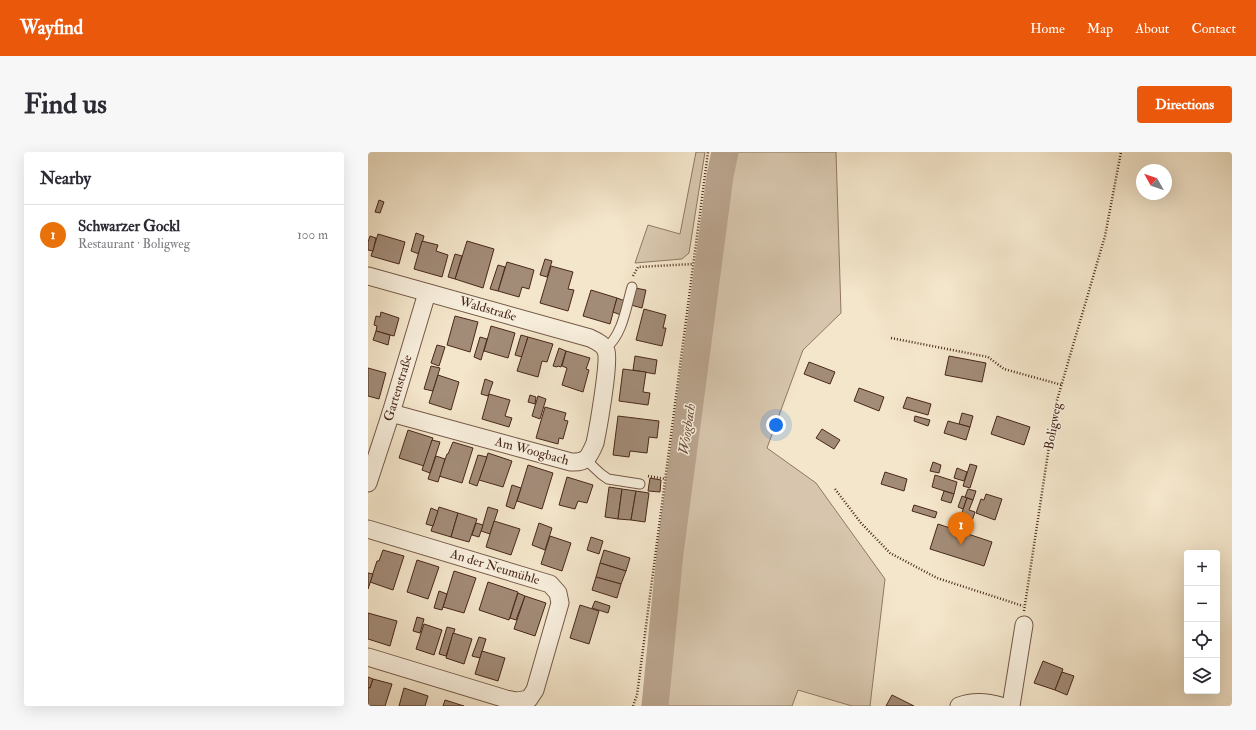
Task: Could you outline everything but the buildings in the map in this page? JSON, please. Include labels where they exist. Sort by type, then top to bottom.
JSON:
[{"type":"street","name":"Waldstraße","points":[[368,276],[590,338],[600,342],[606,348]]},
{"type":"street","name":"Gartenstraße","points":[[368,483],[391,414],[427,293]]},
{"type":"street","name":"Am Woogbach","points":[[391,414],[571,462],[580,462],[586,460],[591,453],[598,432],[606,371],[606,348]]},
{"type":"street","name":"An der Neumühle","points":[[368,529],[550,584],[558,593],[560,603],[535,690],[529,700],[517,701],[506,699],[368,657]]},
{"type":"street","points":[[1011,706],[1024,626]]},
{"type":"street","points":[[959,706],[979,703],[1001,706]]},
{"type":"lane","points":[[606,348],[618,335],[632,286]]},
{"type":"lane","points":[[586,460],[608,479],[640,484]]},
{"type":"path","points":[[633,706],[637,695],[708,152]]},
{"type":"path","name":"Boligweg","points":[[1024,626],[1024,606],[1055,407],[1106,236],[1121,152]]},
{"type":"path","points":[[632,286],[631,283],[635,270],[638,266],[693,264]]},
{"type":"path","points":[[891,338],[988,357],[1004,368],[1062,385]]},
{"type":"path","points":[[835,490],[861,523],[890,553],[937,578],[1024,606]]},
{"type":"shaded area","points":[[696,152],[705,152],[689,253],[682,259],[635,263],[648,225],[680,234]]},
{"type":"shaded area","points":[[714,152],[836,152],[841,313],[803,350],[767,448],[816,483],[885,579],[870,706],[852,706],[798,690],[792,706],[644,705],[671,474]]},
{"type":"waterway","name":"Woogbach","points":[[655,706],[670,553],[720,176],[725,152]]},
{"type":"place","name":"Schwarzer Gockl","points":[[961,545]]}]
